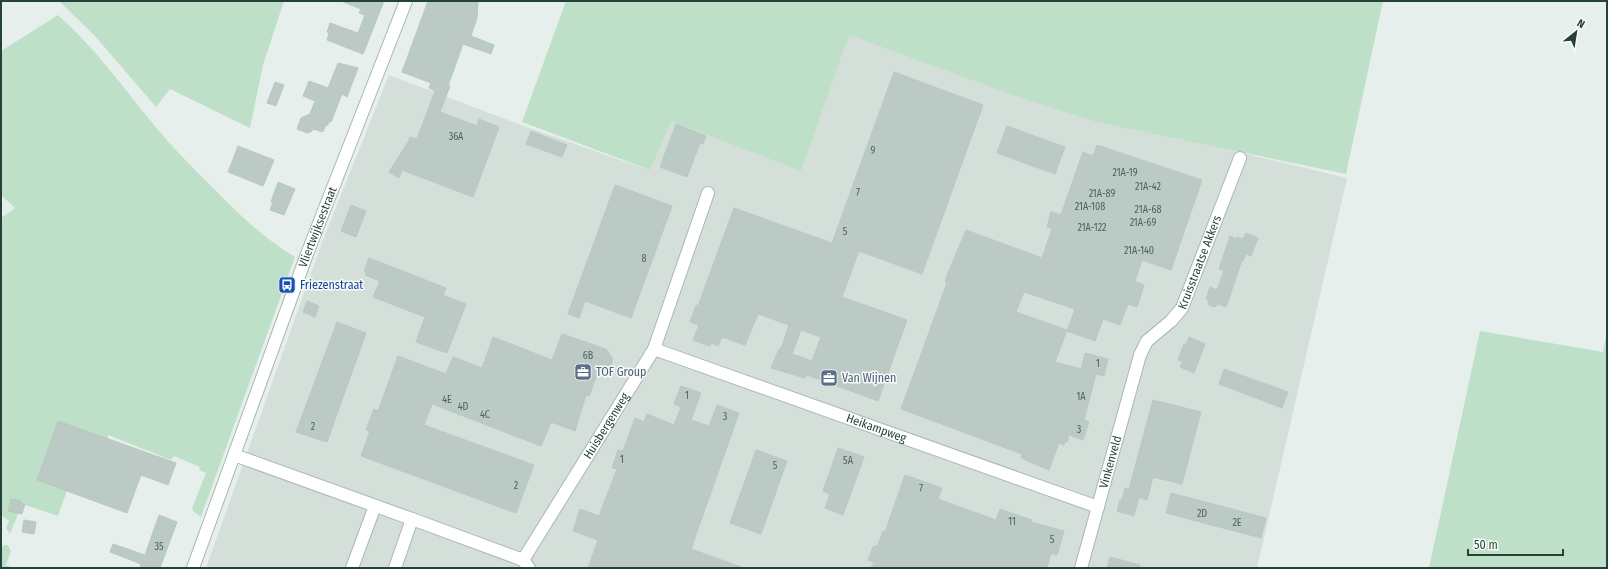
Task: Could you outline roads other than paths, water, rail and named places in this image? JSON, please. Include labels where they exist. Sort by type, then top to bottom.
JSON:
[{"type":"street","name":"Vliertwijksestraat","points":[[192,568],[309,247],[406,1]]},
{"type":"street","name":"Kruisstraatse Akkers","points":[[1140,355],[1147,341],[1172,322],[1182,308],[1240,158]]},
{"type":"street","name":"Huisbergenweg","points":[[526,564],[654,349],[708,193]]},
{"type":"street","name":"Heikampweg","points":[[654,349],[1098,507]]},
{"type":"street","name":"Vinkenveld","points":[[1081,568],[1140,355]]},
{"type":"street","points":[[234,455],[412,519],[526,564]]},
{"type":"street","points":[[352,568],[375,506]]},
{"type":"street","points":[[395,568],[412,519]]},
{"type":"place","name":"Friezenstraat","points":[[287,285]]},
{"type":"place","name":"TOF Group","points":[[583,372]]},
{"type":"place","name":"Van Wijnen","points":[[829,378]]}]
